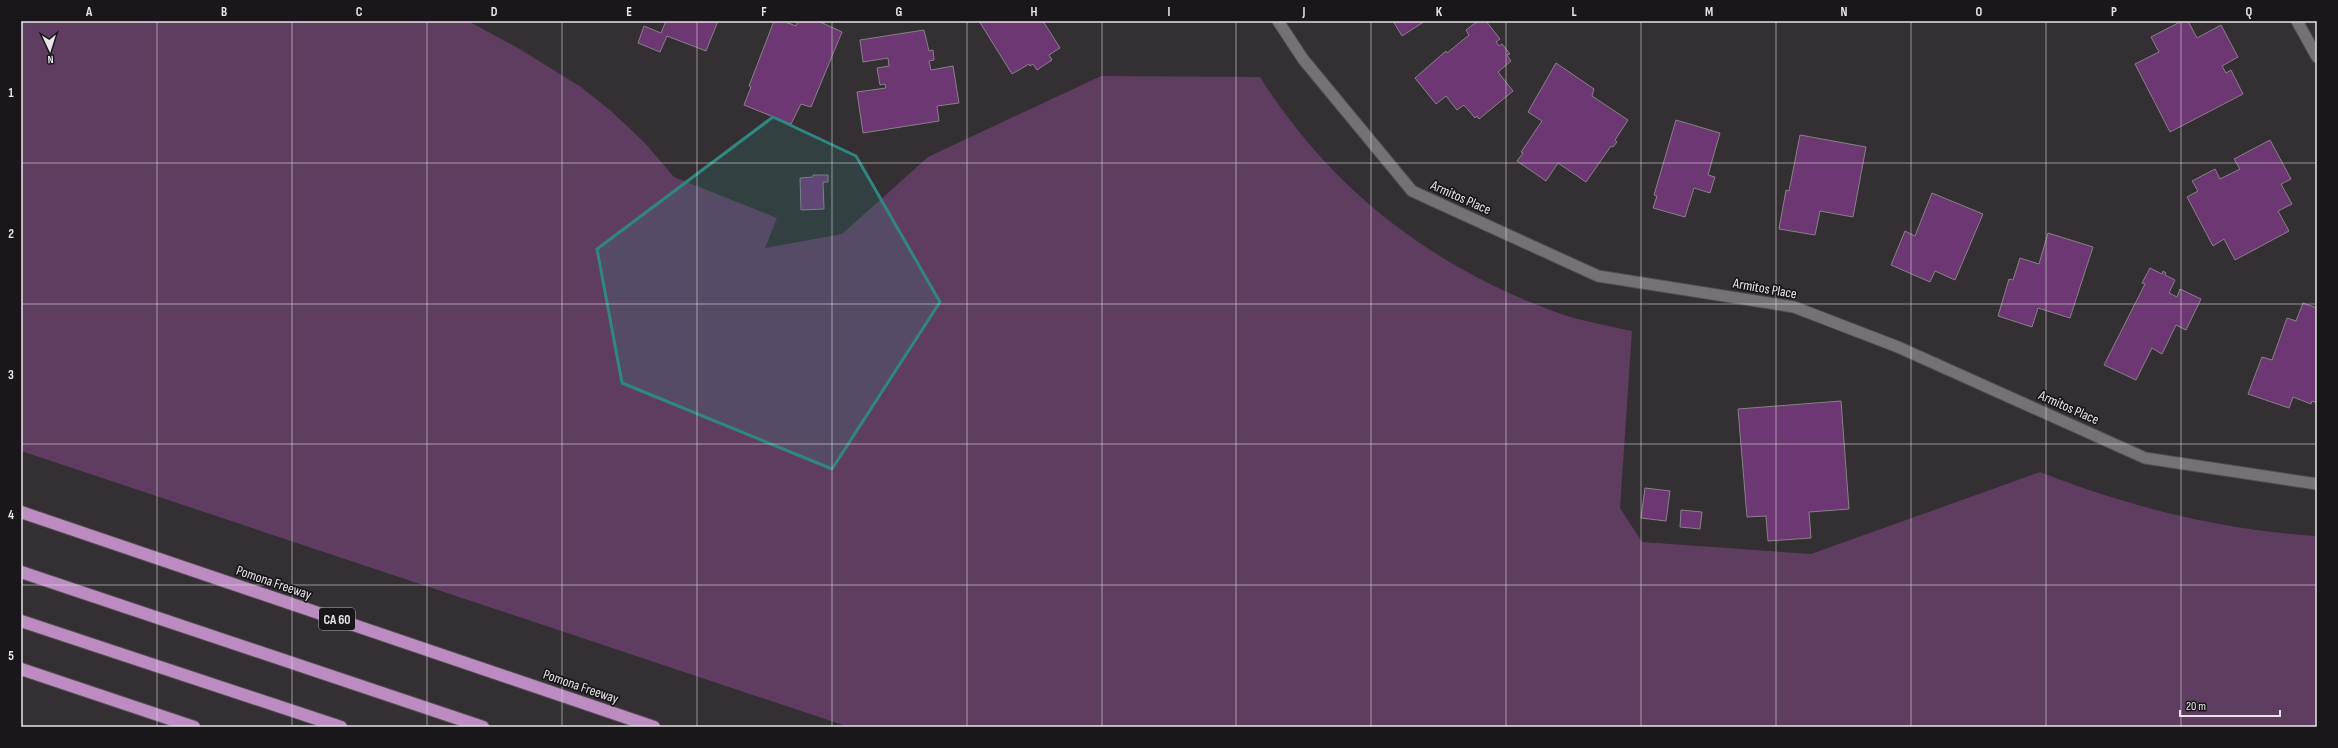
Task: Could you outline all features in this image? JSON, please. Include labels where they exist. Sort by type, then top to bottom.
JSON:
[{"type":"highway","name":"Pomona Freeway","points":[[21,512],[654,727]]},
{"type":"highway","points":[[21,572],[483,727]]},
{"type":"highway","points":[[21,621],[341,727]]},
{"type":"highway","points":[[21,669],[194,727]]},
{"type":"street","name":"Armitos Place","points":[[1278,21],[1302,59],[1412,191],[1598,276],[1794,307],[1905,350],[2145,458],[2317,484]]},
{"type":"street","points":[[2298,21],[2317,57]]},
{"type":"highlighted area","points":[[773,117],[856,156],[940,302],[832,469],[622,383],[597,249]]},
{"type":"shaded area","points":[[21,21],[468,21],[518,48],[581,87],[611,111],[644,142],[674,177],[777,218],[765,248],[842,234],[928,157],[1101,76],[1260,77],[1288,117],[1318,154],[1351,188],[1386,218],[1423,245],[1463,270],[1505,291],[1550,310],[1560,314],[1632,331],[1620,508],[1642,542],[1811,554],[2040,472],[2107,496],[2176,515],[2246,528],[2317,536],[2317,727],[849,727],[21,451]]},
{"type":"building","points":[[666,21],[718,21],[706,51],[667,36],[660,52],[638,43],[644,26],[661,33]]},
{"type":"building","points":[[774,21],[783,21],[796,26],[798,21],[818,21],[842,32],[811,107],[801,104],[791,124],[744,105],[751,87],[749,86]]},
{"type":"building","points":[[979,21],[1043,21],[1060,48],[1049,55],[1052,60],[1037,70],[1033,64],[1030,66],[1029,64],[1012,74]]},
{"type":"building","points":[[1393,21],[1425,21],[1402,36]]},
{"type":"building","points":[[1478,21],[1486,21],[1500,39],[1496,42],[1499,46],[1502,44],[1510,54],[1507,55],[1511,61],[1498,72],[1513,91],[1479,119],[1477,116],[1475,118],[1464,105],[1457,110],[1446,96],[1436,104],[1415,78],[1446,51],[1447,53],[1469,35],[1466,30]]},
{"type":"building","points":[[2182,21],[2188,21],[2197,38],[2221,25],[2238,57],[2222,66],[2226,73],[2231,70],[2243,94],[2170,132],[2135,64],[2159,52],[2151,37]]},
{"type":"building","points":[[924,30],[929,51],[933,50],[934,60],[929,61],[931,70],[953,66],[959,103],[937,106],[939,121],[863,133],[857,92],[886,88],[885,84],[880,85],[877,68],[889,66],[888,58],[863,62],[860,40]]},
{"type":"building","points":[[1556,63],[1594,89],[1592,96],[1628,120],[1615,140],[1617,142],[1613,147],[1611,146],[1586,182],[1558,163],[1546,181],[1517,161],[1523,153],[1521,152],[1542,121],[1528,112]]},
{"type":"building","points":[[1676,120],[1720,133],[1708,175],[1715,177],[1710,193],[1694,188],[1685,217],[1653,208],[1657,196],[1654,195]]},
{"type":"building","points":[[1800,135],[1866,147],[1853,217],[1820,211],[1815,235],[1779,229],[1786,190],[1789,191]]},
{"type":"building","points":[[2270,140],[2291,179],[2281,184],[2292,204],[2278,211],[2289,231],[2235,260],[2224,239],[2213,246],[2187,197],[2198,191],[2192,181],[2215,169],[2220,179],[2240,169],[2234,159]]},
{"type":"building","points":[[813,175],[828,175],[828,182],[823,182],[824,209],[801,210],[800,178],[813,177]]},
{"type":"building","points":[[1932,193],[1983,214],[1955,280],[1935,271],[1930,282],[1891,265],[1905,231],[1915,236]]},
{"type":"building","points":[[2048,233],[2093,247],[2070,318],[2038,308],[2032,327],[1998,316],[2009,279],[2013,280],[2020,258],[2039,264]]},
{"type":"building","points":[[2150,268],[2162,274],[2163,271],[2166,273],[2165,275],[2175,280],[2169,293],[2177,297],[2180,289],[2201,299],[2186,330],[2176,325],[2162,354],[2152,348],[2136,380],[2104,365],[2145,284],[2142,283]]},
{"type":"building","points":[[2303,303],[2317,308],[2317,403],[2312,401],[2311,404],[2293,397],[2289,408],[2248,394],[2262,357],[2272,360],[2287,318],[2296,321]]},
{"type":"building","points":[[1841,401],[1849,509],[1809,512],[1811,538],[1768,541],[1766,516],[1747,517],[1738,409]]},
{"type":"building","points":[[1645,488],[1670,491],[1666,521],[1641,518]]},
{"type":"building","points":[[1681,510],[1702,512],[1700,529],[1680,527]]}]
